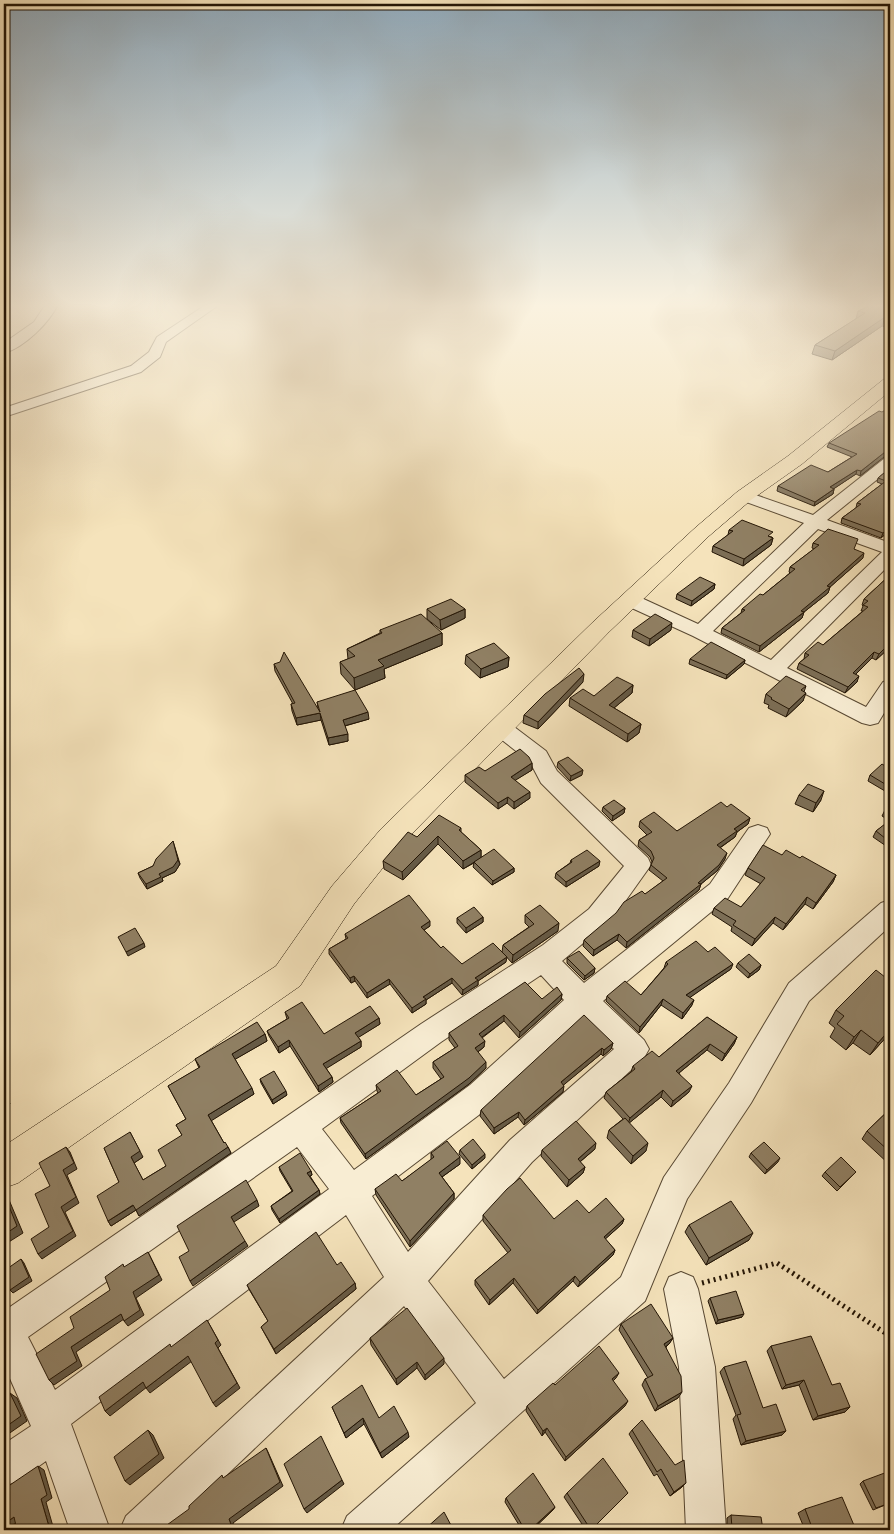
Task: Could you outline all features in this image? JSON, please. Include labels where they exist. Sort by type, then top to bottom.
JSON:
[{"type":"main road","points":[[4,1169],[288,976],[343,895],[391,837],[447,779],[702,532],[744,496],[795,460],[887,389]]},
{"type":"street","points":[[4,413],[119,376]]},
{"type":"street","points":[[700,632],[816,521],[890,461]]},
{"type":"street","points":[[744,496],[890,549]]},
{"type":"street","points":[[773,670],[890,554]]},
{"type":"street","points":[[630,600],[700,632],[870,718],[890,688]]},
{"type":"street","points":[[90,1530],[51,1425],[5,1329],[301,1127],[440,1027],[543,959],[592,923],[613,900],[639,865],[549,777],[538,757],[501,728]]},
{"type":"street","points":[[4,1467],[51,1425],[350,1191],[481,1095],[583,1001],[719,891],[758,834]]},
{"type":"street","points":[[361,1530],[633,1289],[675,1188],[740,1093],[799,992],[890,910]]},
{"type":"street","points":[[140,1530],[406,1280],[521,1151],[634,1049],[583,1001],[543,959]]},
{"type":"street","points":[[301,1127],[350,1191],[406,1280],[501,1406]]},
{"type":"street","points":[[681,1289],[697,1367],[706,1530]]},
{"type":"path","points":[[681,1289],[777,1264],[890,1336]]},
{"type":"building","points":[[890,407],[890,451],[885,452],[861,471],[857,470],[830,487],[834,489],[815,502],[778,486],[811,465],[828,472],[857,454],[829,443],[879,411],[882,412]]},
{"type":"building","points":[[890,468],[890,527],[883,533],[842,518],[861,504],[857,503],[886,481],[878,478]]},
{"type":"building","points":[[742,520],[773,532],[768,536],[773,538],[744,559],[713,546],[733,531],[729,530]]},
{"type":"building","points":[[828,529],[858,539],[854,549],[864,553],[827,586],[830,587],[801,611],[804,612],[760,646],[722,628],[745,610],[742,609],[760,594],[763,595],[795,569],[790,567],[819,545],[813,543]]},
{"type":"building","points":[[890,575],[890,643],[879,654],[874,652],[853,673],[859,676],[848,687],[799,663],[809,655],[805,653],[818,642],[823,645],[868,607],[863,605],[868,601],[864,599]]},
{"type":"building","points":[[700,577],[715,584],[692,601],[677,594]]},
{"type":"building","points":[[451,599],[465,609],[440,620],[427,609]]},
{"type":"building","points":[[421,614],[442,633],[378,660],[384,666],[354,678],[340,662],[355,656],[347,649],[382,633],[380,630]]},
{"type":"building","points":[[655,614],[672,623],[650,639],[633,630]]},
{"type":"building","points":[[711,642],[745,660],[727,675],[690,659]]},
{"type":"building","points":[[494,643],[509,657],[481,669],[466,655]]},
{"type":"building","points":[[284,652],[320,712],[317,702],[355,690],[368,712],[343,720],[348,734],[328,738],[320,713],[296,718],[291,704],[295,703],[274,664],[280,662]]},
{"type":"building","points":[[579,668],[584,674],[538,722],[524,715],[545,694]]},
{"type":"building","points":[[786,676],[806,686],[801,690],[806,693],[789,709],[766,694]]},
{"type":"building","points":[[617,677],[633,685],[609,705],[641,724],[628,734],[570,698],[583,689],[594,696]]},
{"type":"building","points":[[520,749],[529,757],[532,763],[511,777],[530,792],[514,802],[508,797],[498,803],[465,775],[479,767],[485,771]]},
{"type":"building","points":[[568,757],[583,770],[571,776],[558,762]]},
{"type":"building","points":[[882,764],[890,769],[890,787],[870,775]]},
{"type":"building","points":[[808,784],[824,791],[816,803],[799,795]]},
{"type":"building","points":[[614,800],[625,808],[613,816],[603,807]]},
{"type":"building","points":[[721,802],[727,807],[731,804],[750,818],[734,829],[737,831],[717,845],[727,853],[719,865],[698,883],[701,884],[627,942],[619,934],[594,950],[584,940],[616,913],[624,902],[642,891],[645,894],[667,878],[651,865],[654,858],[651,851],[639,840],[652,832],[640,821],[654,812],[677,831]]},
{"type":"building","points":[[890,806],[890,814],[885,810]]},
{"type":"building","points":[[439,815],[461,828],[459,830],[481,850],[463,861],[438,836],[402,872],[383,861],[408,832],[417,837]]},
{"type":"building","points":[[890,820],[890,842],[876,831]]},
{"type":"building","points":[[173,841],[178,860],[173,867],[159,874],[161,877],[146,884],[138,873],[153,866],[156,859]]},
{"type":"building","points":[[763,845],[782,855],[786,850],[800,858],[802,856],[836,875],[816,903],[807,897],[786,924],[775,917],[755,939],[733,925],[736,921],[714,908],[725,898],[741,907],[765,878],[748,868]]},
{"type":"building","points":[[494,849],[514,868],[493,881],[474,862]]},
{"type":"building","points":[[587,850],[600,861],[566,882],[556,873],[572,862],[571,860]]},
{"type":"building","points":[[409,895],[430,921],[421,927],[441,948],[443,946],[462,964],[493,943],[507,957],[475,978],[478,980],[463,990],[452,978],[423,997],[426,999],[412,1008],[389,979],[367,993],[354,976],[350,978],[329,949],[348,938],[345,934]]},
{"type":"building","points":[[540,905],[559,923],[513,955],[503,945],[534,924],[525,915]]},
{"type":"building","points":[[474,907],[483,917],[466,928],[457,918]]},
{"type":"building","points":[[135,928],[144,943],[126,952],[118,937]]},
{"type":"building","points":[[696,941],[708,952],[715,947],[733,964],[686,995],[694,1000],[683,1013],[663,999],[640,1027],[607,996],[625,981],[641,995],[668,964],[666,962]]},
{"type":"building","points":[[579,951],[595,968],[585,976],[567,958]]},
{"type":"building","points":[[749,954],[761,965],[750,974],[738,963]]},
{"type":"building","points":[[876,970],[890,981],[890,1029],[878,1043],[861,1030],[854,1037],[837,1024],[844,1016],[836,1010]]},
{"type":"building","points":[[525,982],[542,999],[557,987],[562,994],[520,1032],[504,1015],[479,1034],[485,1041],[475,1048],[486,1062],[469,1078],[365,1154],[340,1118],[381,1091],[376,1085],[397,1070],[416,1095],[444,1077],[433,1062],[458,1046],[449,1033]]},
{"type":"building","points":[[302,1002],[324,1034],[370,1006],[379,1018],[355,1033],[361,1041],[323,1064],[332,1077],[318,1086],[289,1040],[278,1047],[267,1031],[289,1018],[285,1012]]},
{"type":"building","points":[[584,1015],[613,1043],[604,1050],[602,1048],[561,1082],[564,1086],[525,1120],[519,1112],[494,1128],[481,1110]]},
{"type":"building","points":[[707,1017],[737,1037],[725,1054],[710,1044],[676,1071],[692,1086],[673,1101],[663,1090],[630,1118],[606,1092],[635,1069],[633,1066],[652,1051],[659,1057]]},
{"type":"building","points":[[257,1022],[265,1034],[232,1054],[252,1088],[208,1115],[228,1147],[136,1210],[133,1205],[108,1221],[97,1196],[119,1182],[104,1148],[130,1132],[140,1151],[131,1157],[143,1180],[166,1166],[158,1150],[182,1135],[176,1125],[186,1119],[168,1086],[200,1067],[195,1059]]},
{"type":"building","points":[[274,1071],[286,1091],[272,1100],[260,1079]]},
{"type":"building","points":[[890,1109],[890,1152],[867,1131]]},
{"type":"building","points":[[625,1118],[648,1143],[633,1156],[609,1130]]},
{"type":"building","points":[[576,1121],[596,1143],[578,1159],[585,1167],[569,1180],[542,1150]]},
{"type":"building","points":[[473,1139],[485,1154],[472,1165],[460,1150]]},
{"type":"building","points":[[447,1141],[460,1157],[439,1173],[454,1193],[410,1241],[375,1189],[396,1174],[402,1181],[434,1157],[431,1153]]},
{"type":"building","points":[[764,1142],[780,1158],[767,1170],[751,1153]]},
{"type":"building","points":[[66,1147],[74,1163],[63,1170],[76,1197],[61,1207],[73,1231],[38,1254],[31,1239],[49,1227],[35,1194],[50,1186],[39,1163]]},
{"type":"building","points":[[300,1153],[311,1171],[307,1173],[319,1190],[279,1219],[271,1206],[293,1191],[279,1167]]},
{"type":"building","points":[[841,1157],[856,1172],[840,1187],[825,1172]]},
{"type":"building","points":[[520,1178],[554,1219],[577,1200],[589,1213],[606,1198],[624,1219],[604,1237],[615,1250],[580,1282],[575,1276],[538,1310],[514,1278],[490,1300],[475,1280],[511,1250],[483,1215]]},
{"type":"building","points":[[246,1180],[257,1200],[231,1217],[245,1241],[190,1281],[179,1257],[189,1251],[177,1226]]},
{"type":"building","points":[[4,1194],[17,1226],[4,1235]]},
{"type":"building","points":[[731,1201],[753,1233],[709,1258],[689,1225]]},
{"type":"building","points":[[316,1232],[337,1265],[341,1262],[355,1283],[274,1349],[261,1327],[268,1321],[247,1285]]},
{"type":"building","points":[[148,1252],[159,1275],[133,1292],[140,1310],[124,1321],[121,1314],[71,1347],[77,1361],[49,1380],[36,1354],[74,1328],[70,1317],[110,1290],[105,1277],[123,1264],[124,1267]]},
{"type":"building","points":[[21,1259],[29,1277],[10,1290],[4,1271]]},
{"type":"building","points":[[736,1291],[744,1314],[718,1320],[710,1298]]},
{"type":"building","points":[[651,1304],[673,1338],[664,1344],[681,1376],[682,1392],[658,1406],[645,1379],[653,1375],[621,1324]]},
{"type":"building","points":[[407,1308],[444,1358],[425,1375],[417,1362],[396,1379],[370,1338]]},
{"type":"building","points":[[207,1320],[218,1340],[215,1343],[237,1383],[213,1403],[188,1356],[146,1388],[143,1382],[105,1411],[99,1397],[170,1344],[171,1347]]},
{"type":"building","points":[[811,1336],[832,1385],[840,1383],[850,1407],[818,1416],[804,1380],[786,1385],[771,1346]]},
{"type":"building","points":[[599,1346],[619,1373],[612,1379],[628,1401],[566,1457],[547,1428],[543,1431],[527,1406],[553,1383],[555,1385]]},
{"type":"building","points":[[746,1361],[763,1408],[776,1404],[786,1431],[746,1441],[737,1415],[741,1414],[724,1367]]},
{"type":"building","points":[[362,1385],[379,1418],[394,1406],[408,1432],[380,1453],[363,1418],[344,1433],[332,1407]]},
{"type":"building","points":[[10,1393],[21,1416],[4,1428],[4,1394],[5,1397]]},
{"type":"building","points":[[642,1420],[675,1465],[684,1460],[686,1483],[674,1492],[661,1469],[657,1472],[632,1430]]},
{"type":"building","points":[[148,1430],[159,1454],[125,1481],[114,1457]]},
{"type":"building","points":[[321,1436],[342,1480],[304,1509],[284,1464]]},
{"type":"building","points":[[266,1448],[280,1482],[229,1519],[233,1530],[160,1530],[189,1509],[189,1506],[222,1475],[223,1478]]},
{"type":"building","points":[[603,1458],[628,1493],[591,1530],[567,1493]]},
{"type":"building","points":[[38,1466],[47,1495],[41,1499],[50,1530],[17,1530],[14,1517],[4,1524],[4,1489]]},
{"type":"building","points":[[890,1471],[890,1503],[876,1508],[863,1481]]},
{"type":"building","points":[[533,1473],[555,1507],[530,1530],[525,1530],[506,1498]]},
{"type":"building","points":[[842,1497],[856,1530],[813,1530],[805,1509]]},
{"type":"building","points":[[444,1512],[452,1530],[424,1530]]},
{"type":"building","points":[[731,1515],[761,1517],[763,1530],[724,1530],[732,1528]]}]
